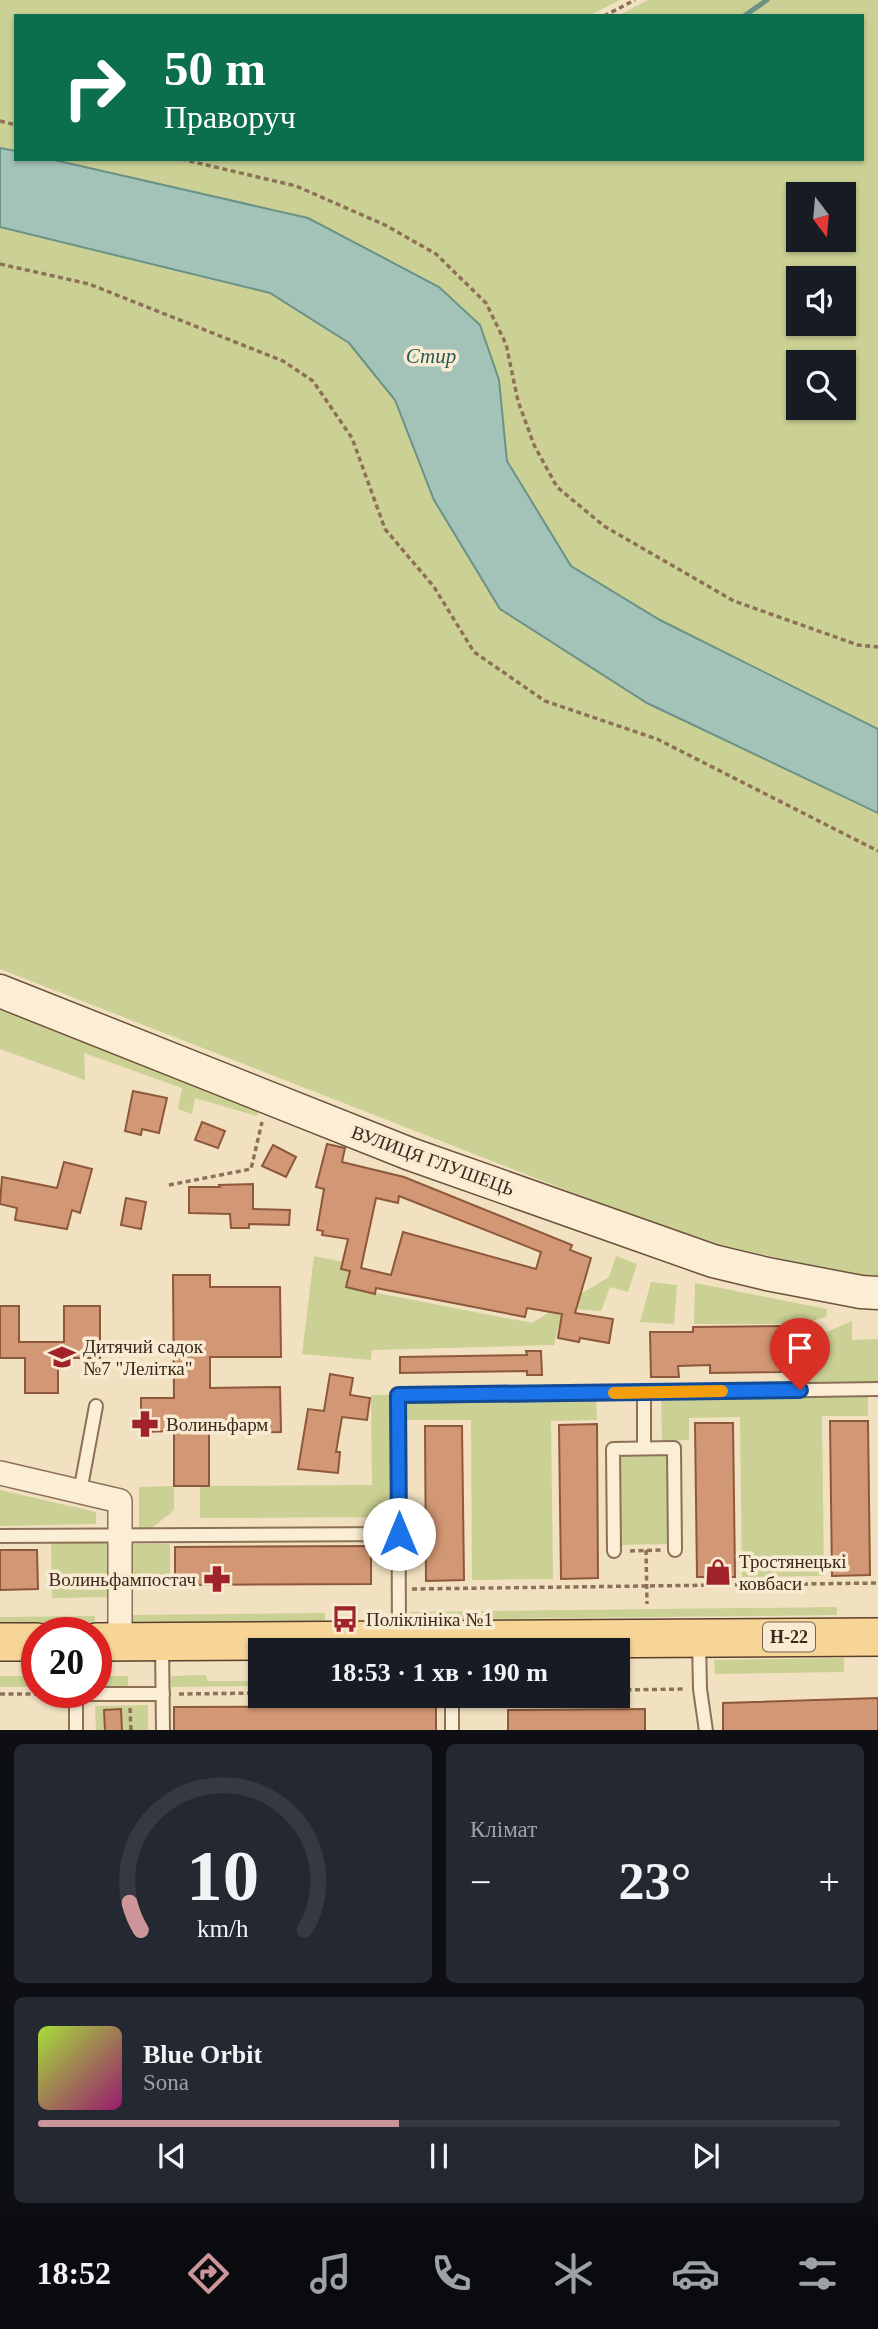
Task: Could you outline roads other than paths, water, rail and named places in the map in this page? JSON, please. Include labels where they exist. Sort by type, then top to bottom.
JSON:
[{"type":"main road","name":"Н-22","points":[[599,1638],[878,1637]]},
{"type":"main road","name":"Н-22","points":[[112,1642],[248,1641]]},
{"type":"main road","points":[[0,1642],[21,1642]]},
{"type":"street","name":"ВУЛИЦЯ ГЛУШЕЦЬ","points":[[0,991],[410,1154],[713,1261],[780,1277],[878,1293]]},
{"type":"street","points":[[0,1473],[120,1501],[120,1536],[111,1617]]},
{"type":"lane","points":[[399,1638],[398,1395],[878,1389]]},
{"type":"lane","points":[[644,1392],[644,1448]]},
{"type":"lane","points":[[80,1492],[96,1406]]},
{"type":"lane","points":[[614,1551],[613,1449],[644,1448],[674,1448],[675,1550]]},
{"type":"lane","points":[[0,1536],[399,1534]]},
{"type":"lane","points":[[699,1637],[700,1689],[706,1730]]},
{"type":"lane","points":[[162,1642],[163,1730]]},
{"type":"lane","points":[[112,1694],[163,1694]]},
{"type":"lane","points":[[76,1708],[76,1730]]},
{"type":"lane","points":[[452,1708],[452,1730]]},
{"type":"water","name":"Стир","points":[[0,148],[14,151],[14,161],[59,161],[308,218],[439,287],[480,325],[499,380],[507,461],[571,566],[660,620],[878,729],[878,813],[647,703],[500,609],[434,500],[395,400],[349,343],[270,293],[0,227]]},
{"type":"waterway","points":[[747,14],[767,0]]},
{"type":"place","name":"Дитячий садок №7 \"Лелітка\"","points":[[62,1357]]},
{"type":"place","name":"Волиньфарм","points":[[145,1424]]},
{"type":"place","name":"Тростянецькі ковбаси","points":[[718,1572]]},
{"type":"place","name":"Волиньфампостач","points":[[217,1579]]},
{"type":"place","name":"Поліклініка №1","points":[[345,1619]]}]
